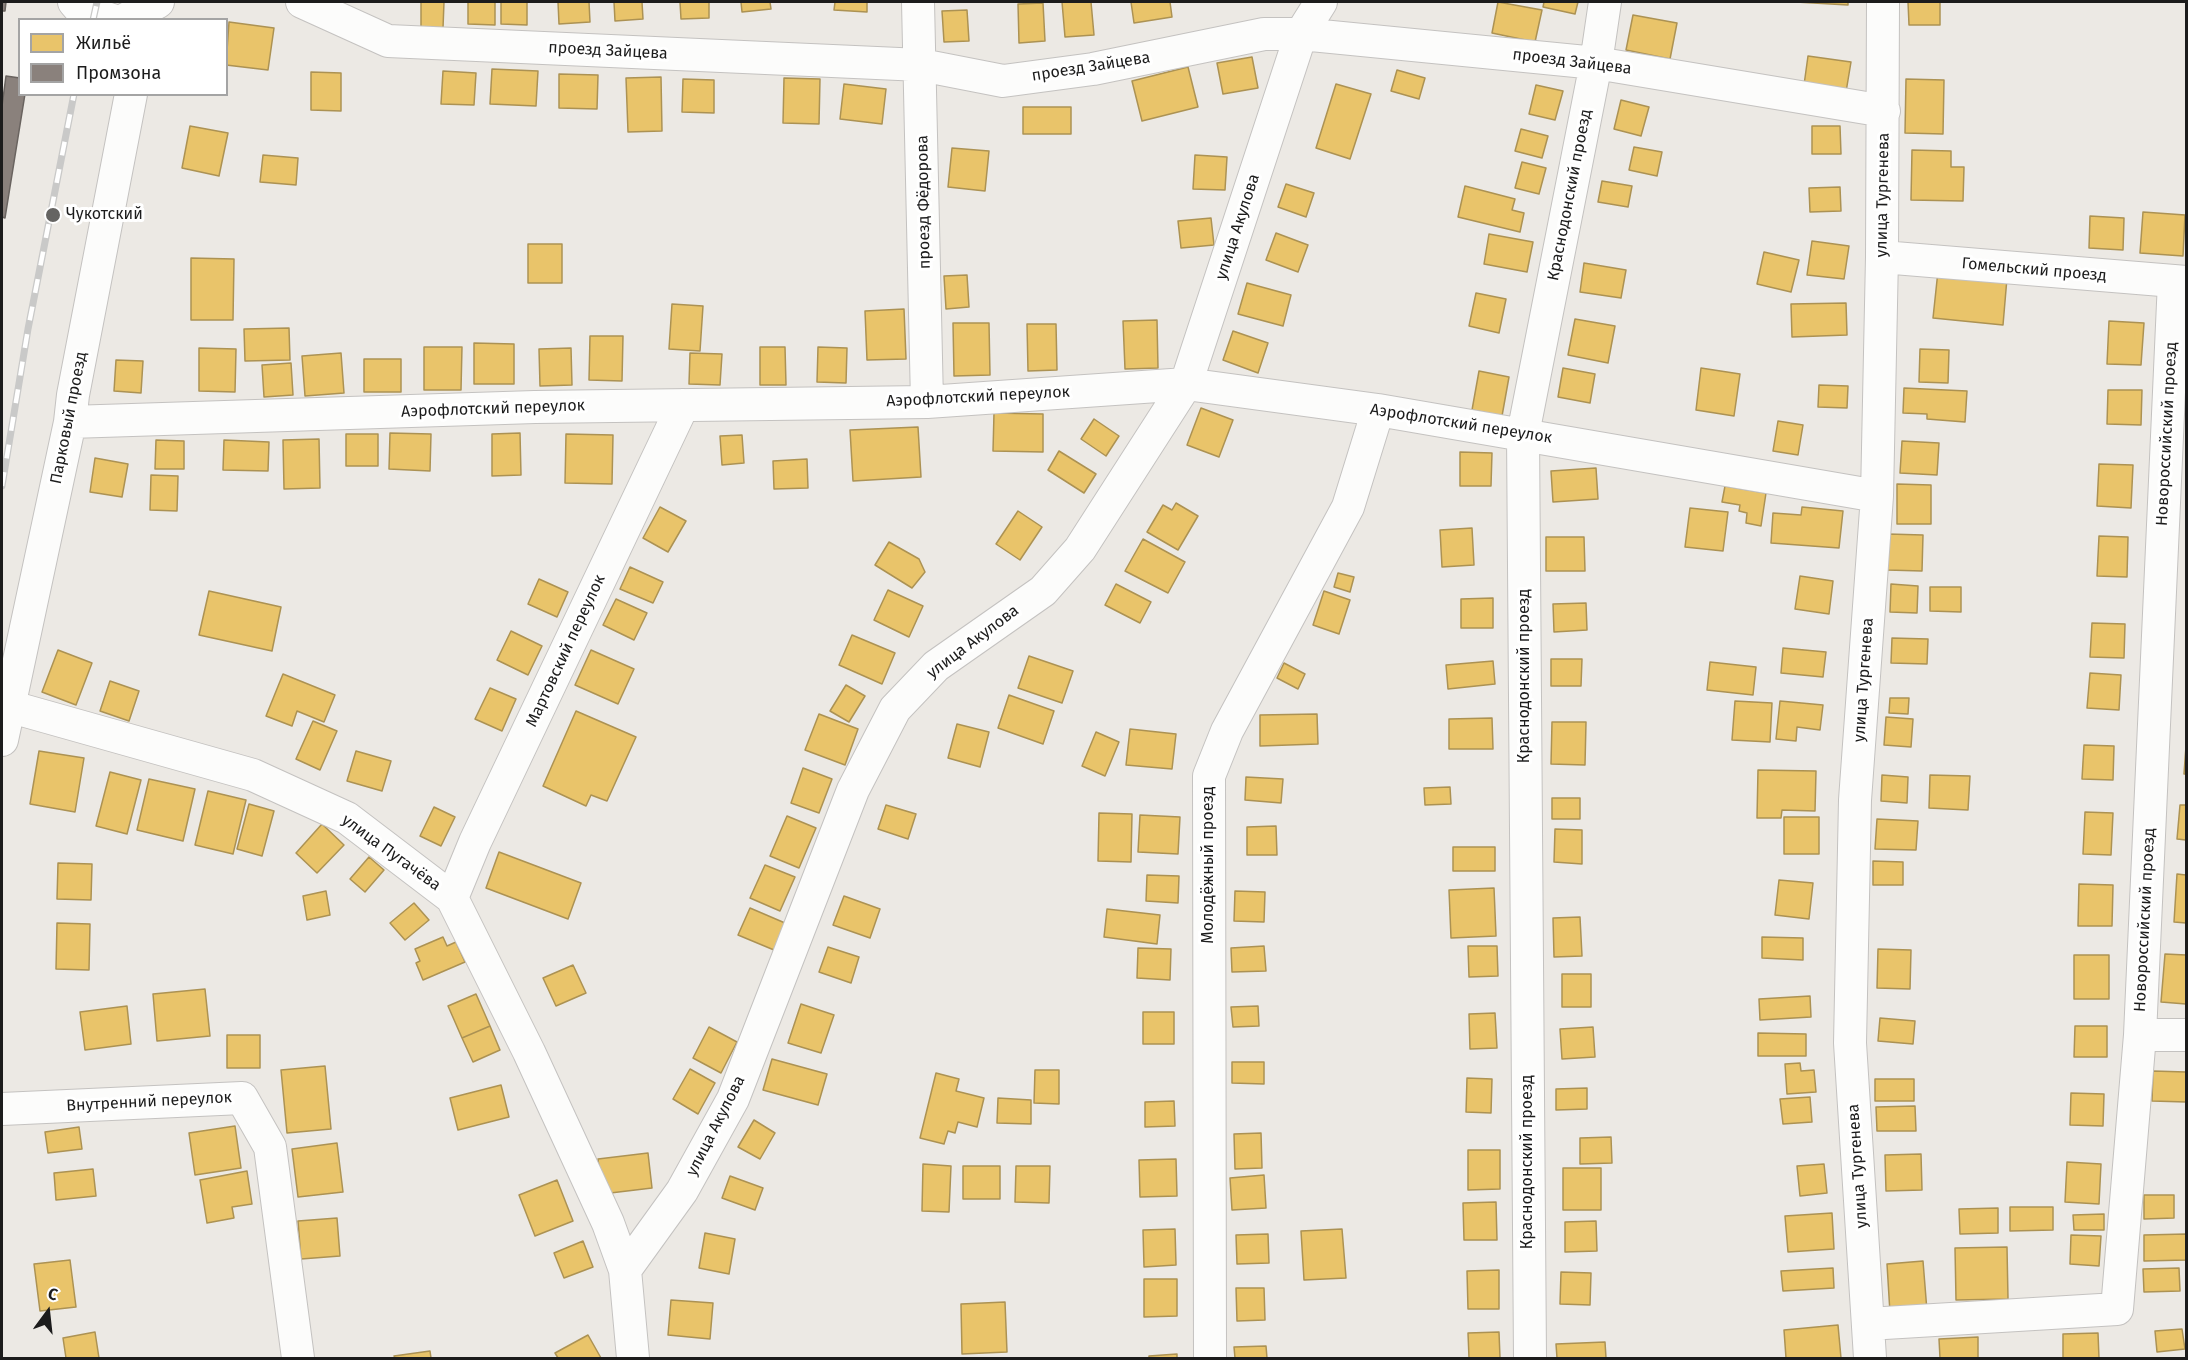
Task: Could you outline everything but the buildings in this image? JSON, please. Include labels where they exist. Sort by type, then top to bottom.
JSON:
[{"type":"street","points":[[74,2],[80,9],[106,18]]},
{"type":"street","name":"проезд Зайцева","points":[[302,2],[388,41],[921,65],[1003,81],[1093,69],[1264,34],[1301,34],[1596,63],[1884,111]]},
{"type":"street","name":"проезд Фёдорова","points":[[918,2],[927,402]]},
{"type":"street","name":"улица Акулова","points":[[625,1270],[682,1191],[733,1099],[853,790],[896,708],[936,666],[1043,591],[1080,549],[1186,384],[1301,34],[1321,2]]},
{"type":"street","name":"Краснодонский проезд","points":[[1530,1359],[1523,434],[1596,63],[1605,2]]},
{"type":"street","name":"улица Тургенева","points":[[1870,1359],[1850,1043],[1856,800],[1877,496],[1884,111],[1883,2]]},
{"type":"street","name":"Парковый проезд","points":[[2,740],[70,422],[75,384],[131,96]]},
{"type":"street","name":"Гомельский проезд","points":[[1882,257],[2180,281]]},
{"type":"street","name":"Новороссийский проезд","points":[[1868,1324],[2117,1309],[2140,1035],[2180,281]]},
{"type":"street","name":"Аэрофлотский переулок","points":[[70,422],[683,405],[927,402],[1186,384],[1378,410],[1877,496]]},
{"type":"street","name":"Мартовский переулок","points":[[452,898],[475,842],[683,405]]},
{"type":"street","name":"Молодёжный проезд","points":[[1210,1359],[1209,776],[1227,731],[1348,507],[1378,410]]},
{"type":"street","name":"улица Пугачёва","points":[[8,706],[253,775],[347,818],[452,898],[530,1052],[608,1223],[625,1270]]},
{"type":"street","points":[[2140,1035],[2187,1035]]},
{"type":"street","name":"Внутренний переулок","points":[[2,1109],[242,1098],[270,1147],[298,1359]]},
{"type":"street","points":[[625,1270],[633,1359]]},
{"type":"railway","points":[[93,18],[97,2]]},
{"type":"railway","points":[[2,486],[28,329],[74,96]]},
{"type":"place","name":"Чукотский","points":[[53,215]]}]
